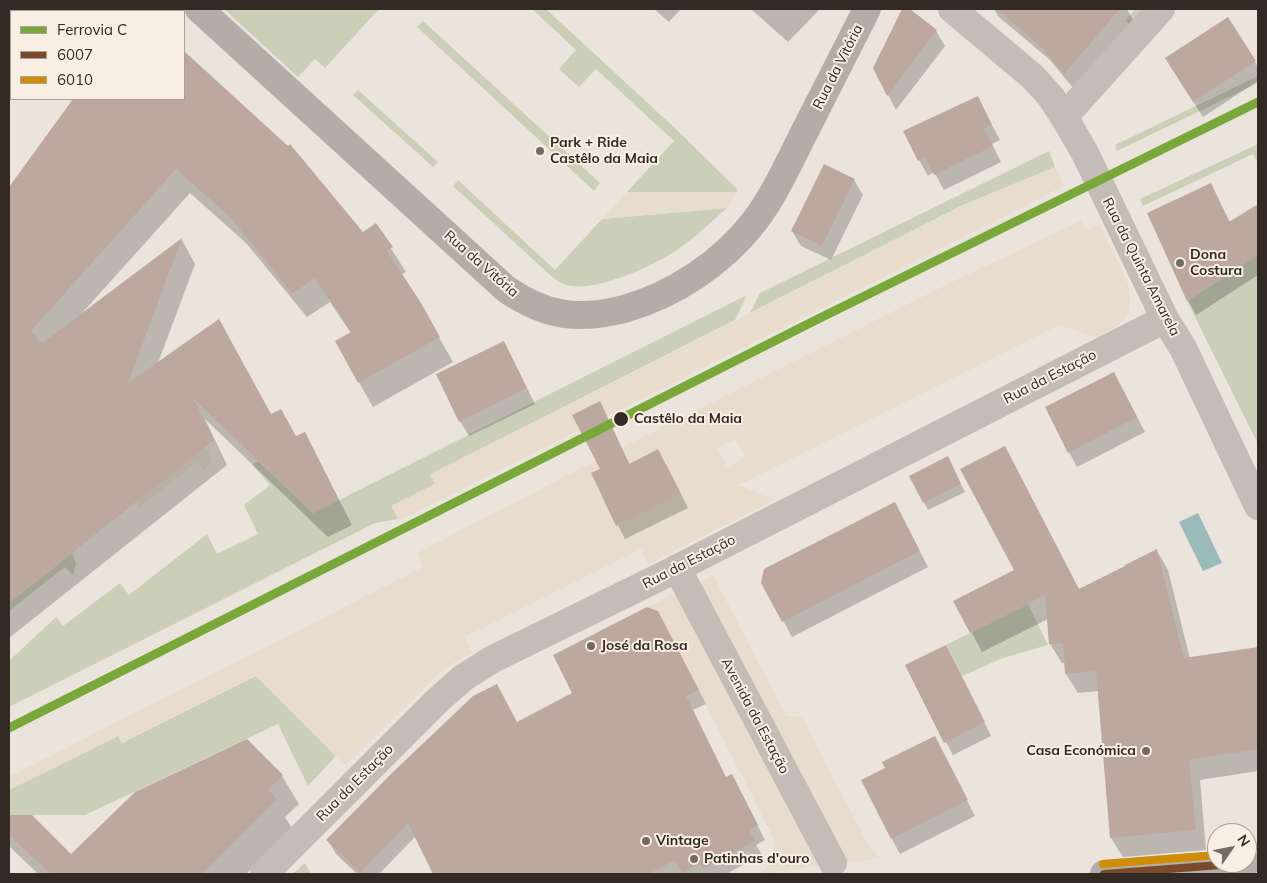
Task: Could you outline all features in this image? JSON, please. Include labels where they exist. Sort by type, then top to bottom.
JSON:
[{"type":"street","name":"Rua da Vitória","points":[[199,9],[506,288],[520,299],[551,312],[580,316],[605,314],[632,307],[676,288],[700,272],[738,240],[754,222],[769,198],[867,9]]},
{"type":"street","name":"Rua da Quinta Amarela","points":[[952,9],[1033,77],[1051,97],[1064,118],[1094,171],[1165,319],[1183,348],[1258,506]]},
{"type":"street","points":[[1064,118],[1161,9]]},
{"type":"street","name":"Rua da Estação","points":[[264,874],[438,700],[463,678],[493,659],[677,568],[1165,319]]},
{"type":"street","name":"Avenida da Estação","points":[[677,568],[833,863]]},
{"type":"street","points":[[1104,874],[1207,866]]},
{"type":"green space","points":[[224,9],[379,9],[325,68],[315,59],[298,77]]},
{"type":"green space","points":[[532,9],[546,9],[678,131],[738,190],[737,192],[627,192],[674,141],[596,69],[579,87],[559,69],[576,50]]},
{"type":"green space","points":[[1135,9],[1144,9],[1130,24],[1125,21]]},
{"type":"green space","points":[[423,21],[600,183],[594,191],[417,27]]},
{"type":"green space","points":[[1258,76],[1258,83],[1117,151],[1115,145]]},
{"type":"green space","points":[[358,90],[438,162],[433,167],[353,95]]},
{"type":"green space","points":[[1258,144],[1258,163],[1253,154],[1143,206],[1140,199]]},
{"type":"green space","points":[[1049,151],[1055,167],[963,205],[750,313],[760,293]]},
{"type":"green space","points":[[458,180],[555,270],[602,219],[727,208],[684,245],[654,263],[608,282],[578,286],[566,285],[550,275],[453,186]]},
{"type":"green space","points":[[1258,255],[1258,444],[1187,301]]},
{"type":"green space","points":[[747,295],[735,320],[431,474],[435,484],[392,506],[399,519],[375,523],[9,707],[9,661],[56,617],[63,626],[120,583],[129,595],[207,534],[217,554],[258,534],[244,505],[270,485],[252,465],[258,461],[313,513]]},
{"type":"green space","points":[[72,553],[76,563],[73,575],[65,567],[9,611],[9,603]]},
{"type":"green space","points":[[1028,604],[1048,645],[1003,658],[962,676],[946,645]]},
{"type":"green space","points":[[256,676],[336,756],[308,786],[278,724],[85,815],[9,815],[9,790],[118,736],[122,743]]},
{"type":"green space","points":[[305,863],[311,874],[293,874]]},
{"type":"shaded area","points":[[1055,167],[1064,186],[399,521],[391,506],[435,484],[430,475],[963,205]]},
{"type":"shaded area","points":[[627,192],[737,192],[727,208],[602,219]]},
{"type":"shaded area","points":[[1081,221],[1086,231],[1100,225],[1128,284],[1129,310],[1123,320],[1114,328],[1096,338],[1059,325],[739,485],[774,500],[649,564],[641,549],[465,637],[472,653],[437,675],[345,765],[256,676],[122,743],[118,736],[9,790],[9,777],[423,567],[417,553],[583,467],[960,278]],"holes":[[[736,439],[746,457],[727,467],[717,448]],[[658,449],[681,494],[616,526],[594,481]]]},
{"type":"shaded area","points":[[203,448],[208,451],[211,458],[204,470],[197,462],[140,507],[136,501]]},
{"type":"shaded area","points":[[713,575],[786,716],[802,717],[865,839],[881,858],[759,874],[767,867],[773,855],[774,842],[772,835],[658,611],[647,607]]},
{"type":"water","points":[[1198,513],[1222,563],[1203,571],[1179,522]]},
{"type":"building","points":[[902,9],[910,9],[937,30],[887,96],[873,68]]},
{"type":"building","points":[[997,9],[1120,9],[1064,74],[1039,45]]},
{"type":"building","points":[[1228,17],[1256,61],[1193,102],[1165,58]]},
{"type":"building","points":[[185,52],[288,146],[290,144],[363,232],[376,223],[393,247],[387,251],[421,303],[440,337],[358,383],[335,341],[351,332],[315,278],[292,294],[231,218],[176,169],[31,331],[42,343],[182,238],[128,383],[219,319],[271,414],[281,409],[296,436],[305,432],[339,500],[313,513],[194,399],[214,440],[9,603],[9,187],[72,100],[185,100]]},
{"type":"building","points":[[978,96],[992,125],[984,128],[993,146],[934,175],[925,157],[918,161],[903,131]]},
{"type":"building","points":[[824,164],[855,179],[822,246],[791,231]]},
{"type":"building","points":[[1211,183],[1229,222],[1258,204],[1258,255],[1187,301],[1147,213]]},
{"type":"building","points":[[504,341],[527,388],[459,422],[436,374]]},
{"type":"building","points":[[1114,372],[1137,417],[1068,453],[1045,407]]},
{"type":"building","points":[[600,401],[629,464],[658,449],[681,494],[616,526],[591,473],[600,469],[572,415]]},
{"type":"building","points":[[1005,446],[1079,589],[1157,549],[1184,658],[1258,647],[1258,749],[1189,760],[1196,830],[1110,838],[1096,671],[1065,674],[1063,643],[1049,644],[1045,595],[970,633],[953,601],[1014,570],[960,469]]},
{"type":"building","points":[[948,456],[961,484],[923,503],[909,476]]},
{"type":"building","points":[[895,502],[920,551],[782,622],[761,583],[764,569]]},
{"type":"building","points":[[647,607],[658,611],[699,690],[686,696],[726,777],[732,774],[758,825],[749,830],[755,841],[703,869],[700,864],[682,873],[675,860],[649,874],[433,874],[408,823],[360,873],[326,840],[393,772],[473,696],[497,684],[517,722],[572,693],[553,655]]},
{"type":"building","points":[[946,645],[985,722],[944,743],[905,665]]},
{"type":"building","points":[[935,736],[968,800],[891,839],[861,780],[885,768],[882,762]]},
{"type":"building","points":[[247,739],[283,775],[268,790],[277,799],[202,874],[51,874],[9,835],[9,815],[32,815],[71,854],[135,792]]},
{"type":"rail line","name":"C","points":[[9,728],[816,320],[1258,102]]},
{"type":"transit line","name":"6010","points":[[1103,864],[1207,856]]},
{"type":"transit line","name":"6007","points":[[1104,874],[1207,866]]},
{"type":"place","name":"Park + Ride Castêlo da Maia","points":[[540,151]]},
{"type":"place","name":"Dona Costura","points":[[1180,263]]},
{"type":"place","name":"Castêlo da Maia","points":[[621,419]]},
{"type":"place","name":"José da Rosa","points":[[591,646]]},
{"type":"place","name":"Casa Económica","points":[[1146,751]]},
{"type":"place","name":"Vintage","points":[[646,841]]},
{"type":"place","name":"Patinhas d'ouro","points":[[694,859]]}]
